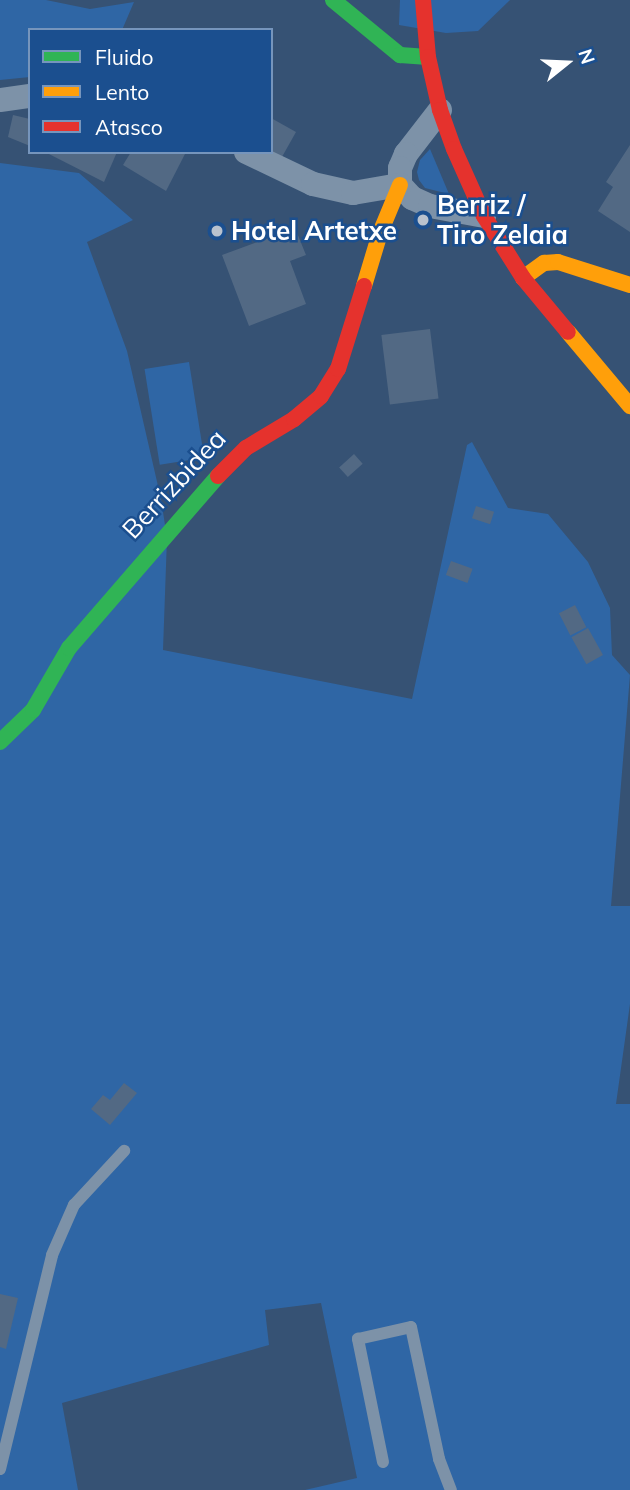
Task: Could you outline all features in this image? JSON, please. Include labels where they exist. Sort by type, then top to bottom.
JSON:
[{"type":"street","points":[[333,0],[401,55],[428,57]]},
{"type":"street","points":[[423,0],[428,57],[440,110],[457,158],[484,216],[523,278],[630,406]]},
{"type":"street","points":[[0,100],[28,96]]},
{"type":"street","name":"Berrizbidea","points":[[0,742],[33,710],[69,648],[215,479],[246,448],[294,418],[321,396],[338,369],[380,233],[400,185],[400,168],[406,154],[440,110]]},
{"type":"street","points":[[250,154],[313,184],[353,193],[400,185],[412,198],[430,206],[484,216]]},
{"type":"street","points":[[523,278],[544,263],[558,262],[630,285]]},
{"type":"lane","points":[[0,1469],[52,1255],[74,1205],[124,1151]]},
{"type":"lane","points":[[383,1462],[358,1339],[411,1327],[439,1459],[451,1490]]},
{"type":"shaded area","points":[[0,0],[46,0],[90,9],[134,2],[123,28],[28,28],[28,77],[0,80]]},
{"type":"shaded area","points":[[400,0],[510,0],[478,31],[446,33],[399,25]]},
{"type":"shaded area","points":[[430,149],[449,194],[425,188],[419,180],[417,172],[420,160]]},
{"type":"shaded area","points":[[0,163],[79,173],[133,220],[87,242],[127,351],[161,499],[167,538],[163,650],[412,699],[467,445],[472,442],[508,508],[548,514],[588,562],[610,608],[612,655],[630,675],[611,906],[630,906],[630,1004],[616,1104],[630,1104],[630,1490],[305,1490],[357,1478],[321,1303],[265,1310],[269,1345],[62,1403],[78,1490],[0,1490]]},
{"type":"shaded area","points":[[189,362],[204,458],[160,465],[145,369]]},
{"type":"building","points":[[13,115],[28,119],[28,145],[8,137]]},
{"type":"building","points":[[273,119],[296,132],[278,164],[272,154]]},
{"type":"building","points":[[630,145],[630,232],[598,211],[613,187],[606,182]]},
{"type":"building","points":[[49,154],[116,154],[104,182]]},
{"type":"building","points":[[130,154],[185,154],[166,191],[123,165]]},
{"type":"building","name":"Hotel Artetxe","points":[[295,228],[306,255],[290,261],[306,304],[249,326],[222,255]]},
{"type":"building","points":[[430,329],[439,398],[390,404],[381,335]]},
{"type":"building","points":[[354,454],[363,464],[348,477],[339,467]]},
{"type":"building","points":[[476,506],[494,512],[490,524],[472,518]]},
{"type":"building","points":[[451,561],[473,569],[467,583],[446,575]]},
{"type":"building","points":[[575,605],[586,627],[570,635],[559,613]]},
{"type":"building","points":[[588,628],[603,655],[586,664],[571,637]]},
{"type":"building","points":[[124,1083],[137,1093],[110,1125],[91,1109],[103,1095],[110,1100]]},
{"type":"building","points":[[0,1294],[18,1298],[6,1349],[0,1347]]},
{"type":"traffic: fast","points":[[333,0],[400,55],[428,57]]},
{"type":"traffic: fast","points":[[0,742],[33,710],[69,648],[218,476]]},
{"type":"traffic: slow","points":[[364,286],[380,233],[400,185]]},
{"type":"traffic: slow","points":[[523,278],[544,263],[558,262],[630,285]]},
{"type":"traffic: slow","points":[[568,332],[630,406]]},
{"type":"traffic: jam","points":[[423,0],[428,57],[440,110],[454,149],[484,216],[523,278],[568,332]]},
{"type":"traffic: jam","points":[[218,476],[246,448],[294,419],[321,396],[338,369],[364,286]]},
{"type":"place","name":"Berriz / Tiro Zelaia","points":[[423,220]]},
{"type":"place","name":"Hotel Artetxe","points":[[217,231]]}]
